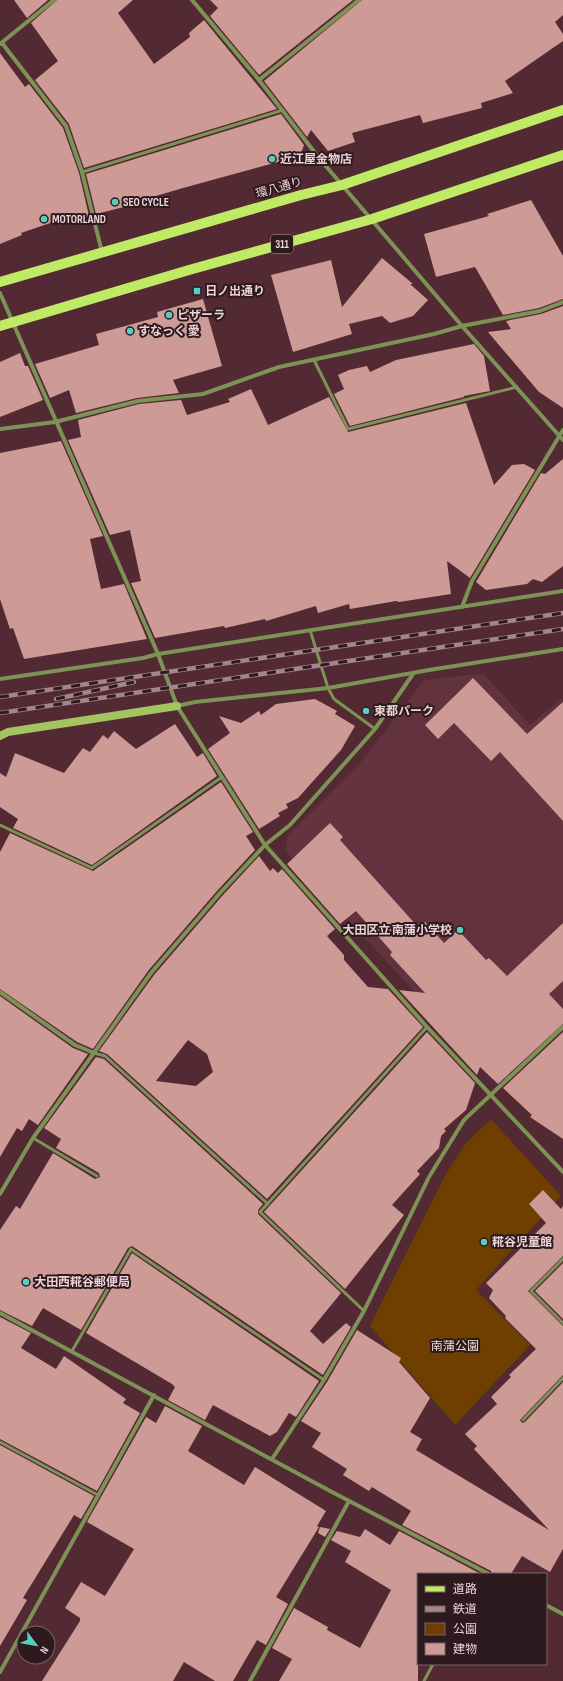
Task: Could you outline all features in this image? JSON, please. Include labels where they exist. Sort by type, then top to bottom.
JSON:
[{"type":"main road","name":"環八通り","points":[[0,282],[301,195],[342,185],[563,110]]},
{"type":"main road","name":"311","points":[[0,326],[189,270],[372,219],[563,156]]},
{"type":"street","points":[[54,0],[1,44],[66,126],[82,172],[102,253]]},
{"type":"street","points":[[192,0],[259,80],[342,185],[462,326],[563,440]]},
{"type":"street","points":[[259,80],[359,0]]},
{"type":"street","points":[[0,293],[55,422],[158,654],[177,706],[265,846],[490,1096],[563,1172]]},
{"type":"street","points":[[0,429],[55,422],[138,401],[203,394],[279,367],[434,334],[462,326],[540,312],[563,302]]},
{"type":"street","points":[[462,607],[472,581],[563,430]]},
{"type":"street","points":[[0,679],[143,658],[158,654],[310,629],[563,591]]},
{"type":"street","points":[[3,733],[195,702],[328,688],[413,674],[428,670],[563,649]]},
{"type":"street","points":[[0,1194],[33,1138],[151,973],[220,892],[265,846],[290,825],[375,730],[413,674]]},
{"type":"street","points":[[0,992],[75,1045],[94,1053]]},
{"type":"street","points":[[272,1459],[324,1380],[364,1311],[429,1177],[464,1120],[563,1027]]},
{"type":"street","points":[[0,1313],[483,1573]]},
{"type":"street","points":[[0,1672],[154,1396]]},
{"type":"street","points":[[250,1681],[349,1501]]},
{"type":"street","points":[[547,1606],[563,1614]]},
{"type":"lane","points":[[82,172],[283,110]]},
{"type":"lane","points":[[314,360],[348,429],[517,387]]},
{"type":"lane","points":[[310,629],[328,688],[334,699],[375,730]]},
{"type":"lane","points":[[0,825],[92,868],[222,777]]},
{"type":"lane","points":[[364,1311],[260,1212],[427,1027]]},
{"type":"lane","points":[[94,1053],[106,1056],[268,1204]]},
{"type":"lane","points":[[33,1138],[97,1176]]},
{"type":"lane","points":[[72,1351],[131,1249],[324,1380]]},
{"type":"lane","points":[[563,1260],[531,1291],[563,1323]]},
{"type":"lane","points":[[523,1420],[563,1378]]},
{"type":"lane","points":[[0,1442],[98,1495]]},
{"type":"lane","points":[[424,1681],[432,1665]]},
{"type":"shaded area","name":"大田区立 南蒲小学校","points":[[483,673],[530,725],[561,699],[563,701],[563,1008],[489,1073],[286,852],[287,836],[361,762],[424,680]]},
{"type":"green space","name":"南蒲公園","points":[[491,1119],[561,1196],[476,1290],[530,1345],[455,1425],[370,1326],[446,1174],[465,1144]]},
{"type":"building","points":[[14,0],[48,0],[27,18]]},
{"type":"building","points":[[57,0],[133,0],[118,13],[154,64],[190,37],[189,33],[204,20],[277,109],[84,168],[69,124],[35,80],[58,61],[31,23]]},
{"type":"building","points":[[210,0],[353,0],[259,75],[210,16],[218,8]]},
{"type":"building","points":[[362,0],[563,0],[563,15],[555,22],[563,34],[563,41],[505,81],[513,93],[481,103],[482,108],[423,123],[420,115],[352,133],[355,142],[328,151],[311,130],[307,137],[264,81]]},
{"type":"building","points":[[0,53],[25,87],[29,84],[63,128],[79,173],[89,216],[60,225],[59,220],[21,233],[22,235],[0,244]]},
{"type":"building","points":[[281,114],[304,145],[300,156],[183,188],[132,203],[132,205],[96,214],[86,174]]},
{"type":"building","points":[[531,200],[563,256],[563,299],[539,308],[503,315],[475,267],[436,277],[424,234],[489,216],[487,214]]},
{"type":"building","points":[[382,258],[413,284],[410,284],[428,300],[413,316],[390,323],[382,316],[349,324],[352,334],[293,352],[271,275],[331,260],[342,307]]},
{"type":"building","points":[[203,299],[222,366],[173,380],[179,393],[137,398],[76,413],[69,390],[50,398],[35,364],[99,345],[96,334],[158,317],[157,312]]},
{"type":"building","points":[[563,306],[563,408],[539,392],[488,332],[511,329],[506,321],[541,314]]},
{"type":"building","points":[[474,344],[484,356],[490,391],[464,396],[350,426],[334,394],[344,389],[338,375],[349,370],[367,366],[370,372],[396,360]]},
{"type":"building","points":[[20,353],[25,366],[28,366],[43,400],[0,417],[0,362]]},
{"type":"building","points":[[251,389],[268,425],[329,397],[348,432],[466,403],[494,485],[512,465],[524,464],[535,470],[470,578],[447,561],[451,594],[350,609],[349,604],[318,613],[316,606],[266,621],[265,619],[225,628],[224,626],[155,638],[131,583],[141,581],[130,530],[110,535],[68,440],[81,437],[78,420],[139,404],[181,400],[187,415],[230,402],[228,399]]},
{"type":"building","points":[[61,441],[103,536],[90,539],[101,589],[124,584],[147,639],[24,659],[13,628],[10,629],[0,599],[0,453]]},
{"type":"building","points":[[563,459],[563,566],[542,582],[533,579],[527,584],[486,590],[476,582],[541,473],[545,474]]},
{"type":"building","points":[[473,678],[527,734],[563,702],[563,821],[500,752],[491,761],[454,723],[438,739],[425,725]]},
{"type":"building","points":[[315,699],[337,711],[335,714],[355,726],[341,750],[298,798],[286,804],[288,808],[278,813],[280,816],[259,829],[208,749],[230,733],[219,716],[241,723],[259,711],[261,715],[276,704]]},
{"type":"building","points":[[175,724],[197,757],[203,753],[217,776],[92,865],[13,828],[18,819],[0,807],[0,773],[6,777],[15,753],[64,773],[83,748],[90,752],[103,735],[108,739],[114,731],[136,749]]},
{"type":"building","points":[[221,782],[253,832],[246,836],[255,850],[217,891],[148,971],[93,1049],[77,1042],[0,989],[0,852],[10,833],[93,871]]},
{"type":"building","points":[[330,823],[343,837],[340,840],[418,927],[425,922],[444,943],[458,930],[486,960],[489,958],[507,976],[563,923],[563,981],[549,994],[563,1009],[563,1024],[498,1084],[480,1067],[477,1075],[399,990],[425,993],[390,955],[392,952],[356,911],[340,924],[287,864]]},
{"type":"building","points":[[259,856],[270,871],[273,868],[278,873],[282,869],[335,929],[327,936],[344,955],[344,960],[368,987],[388,989],[423,1027],[267,1199],[107,1054],[99,1051],[154,975]],"holes":[[[188,1040],[207,1054],[213,1072],[196,1086],[156,1081]]]},
{"type":"building","points":[[0,996],[73,1048],[88,1054],[38,1125],[29,1119],[22,1131],[17,1128],[0,1157]]},
{"type":"building","points":[[427,1032],[475,1083],[466,1110],[444,1129],[446,1131],[441,1136],[439,1148],[417,1171],[420,1174],[392,1205],[404,1215],[345,1289],[264,1212]]},
{"type":"building","points":[[563,1032],[563,1139],[530,1117],[532,1115],[503,1088]]},
{"type":"building","points":[[96,1057],[104,1059],[263,1204],[258,1210],[258,1214],[341,1293],[310,1331],[323,1344],[346,1323],[351,1327],[323,1375],[132,1246],[128,1248],[81,1330],[43,1308],[32,1326],[0,1310],[0,1230],[16,1206],[20,1209],[53,1153],[95,1179],[100,1177],[99,1173],[56,1148],[61,1139],[44,1128]]},
{"type":"building","points":[[543,1190],[561,1209],[563,1206],[563,1256],[528,1291],[563,1326],[563,1375],[520,1420],[522,1423],[525,1422],[563,1382],[563,1549],[550,1572],[522,1556],[512,1573],[492,1573],[491,1571],[402,1525],[411,1511],[372,1487],[369,1491],[343,1475],[347,1469],[312,1447],[321,1433],[301,1421],[327,1382],[357,1330],[401,1358],[399,1362],[430,1398],[410,1432],[422,1439],[416,1450],[549,1530],[474,1449],[477,1446],[465,1434],[497,1404],[491,1397],[511,1377],[509,1375],[536,1349],[505,1318],[506,1316],[489,1298],[493,1290],[486,1283],[546,1223],[529,1204]]},
{"type":"building","points":[[132,1253],[319,1381],[296,1417],[289,1413],[277,1432],[270,1436],[213,1405],[205,1420],[168,1400],[175,1387],[172,1384],[86,1333]]},
{"type":"building","points":[[563,1263],[563,1319],[535,1291]]},
{"type":"building","points":[[0,1317],[31,1333],[21,1348],[56,1369],[64,1356],[126,1399],[123,1403],[140,1413],[97,1491],[0,1439]]},
{"type":"building","points":[[165,1406],[202,1426],[188,1451],[244,1485],[255,1467],[326,1511],[317,1526],[319,1527],[276,1597],[288,1604],[266,1645],[257,1640],[233,1681],[215,1681],[184,1662],[173,1681],[42,1681],[52,1665],[56,1665],[56,1659],[80,1621],[80,1618],[65,1608],[81,1582],[105,1596],[134,1549],[87,1522],[146,1417],[156,1423]]},
{"type":"building","points":[[0,1445],[94,1496],[81,1519],[74,1515],[23,1598],[27,1600],[0,1646]]},
{"type":"building","points":[[320,1527],[330,1529],[325,1537],[318,1533]]},
{"type":"building","points":[[365,1529],[390,1545],[399,1531],[479,1573],[417,1573],[418,1681],[279,1681],[292,1659],[272,1648],[294,1608],[328,1627],[327,1630],[360,1648],[391,1590],[345,1562],[351,1551],[331,1540],[337,1531],[360,1537]]},
{"type":"railway","points":[[0,697],[563,613]]},
{"type":"railway","points":[[0,713],[563,629]]},
{"type":"railway","points":[[56,699],[134,682]]},
{"type":"place","name":"近江屋金物店","points":[[272,159]]},
{"type":"place","name":"SEO CYCLE","points":[[115,202]]},
{"type":"place","name":"MOTORLAND","points":[[44,219]]},
{"type":"place","name":"日ノ出通り","points":[[197,291]]},
{"type":"place","name":"ピザーラ","points":[[169,315]]},
{"type":"place","name":"すなっく 愛","points":[[130,331]]},
{"type":"place","name":"東都パーク","points":[[366,711]]},
{"type":"place","name":"大田区立 南蒲小学校","points":[[460,930]]},
{"type":"place","name":"糀谷児童館","points":[[484,1242]]},
{"type":"place","name":"大田西糀谷郵便局","points":[[26,1282]]}]
